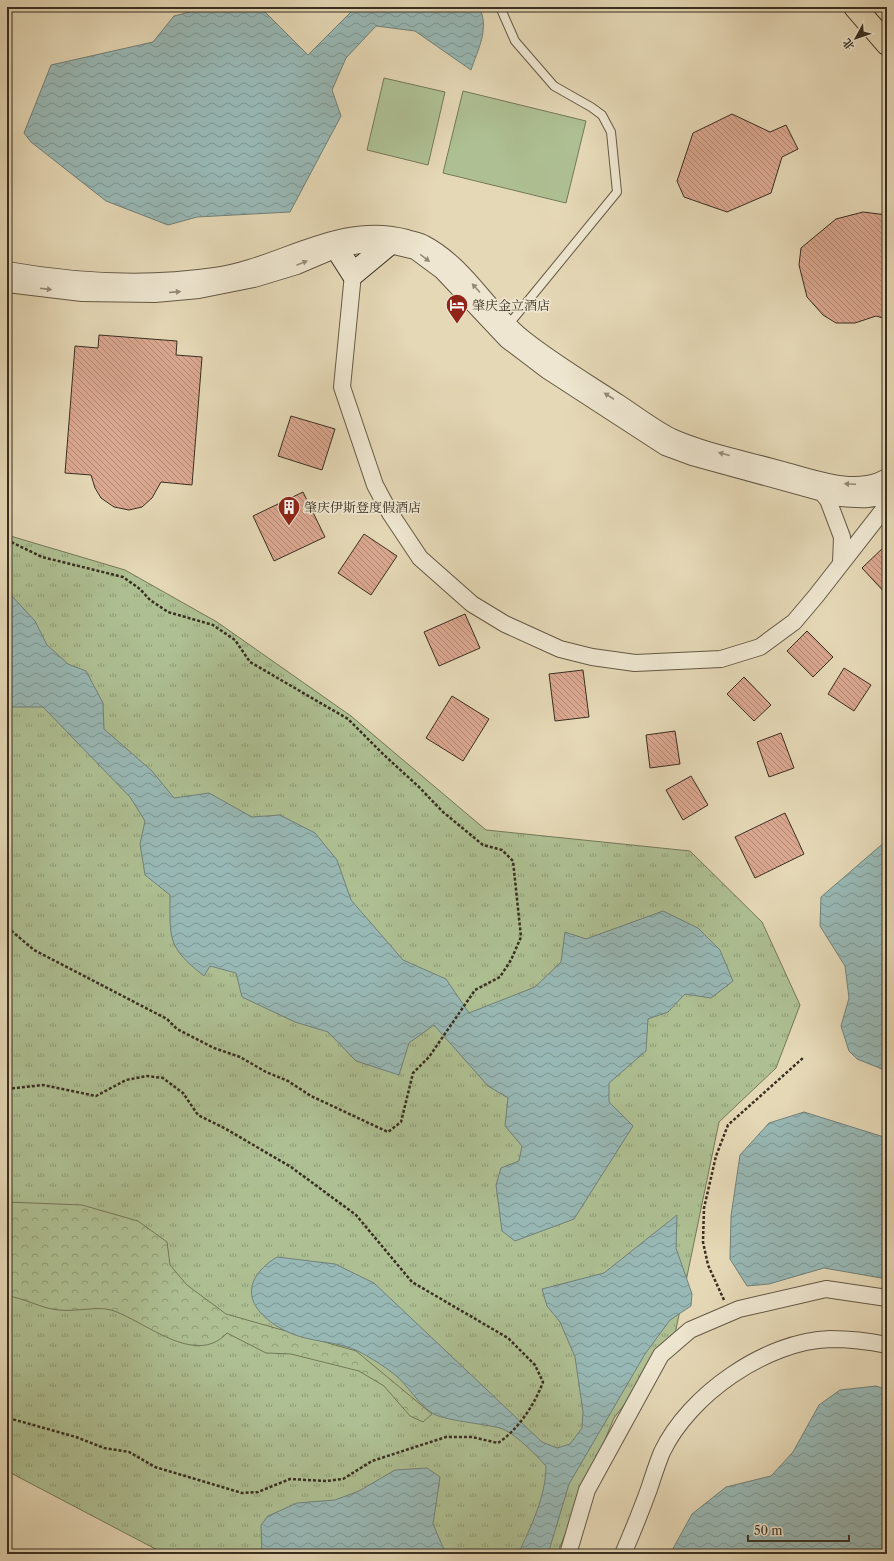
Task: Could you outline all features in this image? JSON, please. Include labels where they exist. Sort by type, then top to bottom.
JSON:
[{"type":"main road","points":[[855,7],[887,44]]},
{"type":"main road","points":[[874,7],[887,23]]},
{"type":"street","points":[[7,270],[80,280],[180,280],[218,276],[260,265],[337,238],[362,233],[389,233],[423,243],[451,260],[520,336],[547,357],[671,436],[699,447],[800,475],[848,485],[875,484],[887,477]]},
{"type":"street","points":[[7,284],[82,293],[155,294],[199,290],[261,276],[297,266],[337,249],[377,242],[415,251],[442,271],[507,340],[548,371],[665,447],[692,457],[822,493],[860,500],[881,497],[887,493]]},
{"type":"street","points":[[353,274],[388,245]]},
{"type":"street","points":[[337,249],[353,274],[342,387],[375,485],[390,513],[420,558],[472,604],[505,624],[560,649],[592,657],[635,663],[721,659],[760,647],[794,622],[887,505]]},
{"type":"street","points":[[822,493],[828,500],[842,538],[840,563]]},
{"type":"street","points":[[568,1554],[587,1490],[661,1355],[690,1330],[730,1313],[826,1289],[887,1298]]},
{"type":"street","points":[[622,1554],[635,1526],[662,1452],[677,1426],[700,1401],[722,1382],[756,1361],[792,1346],[828,1339],[865,1341],[887,1345]]},
{"type":"lane","points":[[500,7],[515,41],[554,86],[602,115],[610,132],[617,192],[509,324]]},
{"type":"path","points":[[7,540],[42,557],[123,577],[140,589],[150,600],[168,612],[213,625],[236,640],[250,662],[348,719],[384,755],[420,787],[443,812],[483,845],[502,850],[513,861],[522,937],[512,960],[500,977],[475,990],[429,1057],[413,1073],[402,1122],[388,1132],[311,1096],[240,1057],[214,1048],[177,1029],[167,1019],[34,950],[7,927]]},
{"type":"path","points":[[730,1313],[708,1265],[703,1242],[704,1208],[716,1156],[728,1124],[804,1057]]},
{"type":"path","points":[[7,1089],[43,1085],[96,1096],[126,1080],[147,1076],[163,1078],[183,1093],[198,1115],[226,1128],[291,1167],[356,1215],[412,1282],[508,1338],[535,1365],[543,1382],[538,1395],[509,1436],[498,1443],[472,1437],[446,1438],[372,1461],[343,1479],[326,1481],[290,1479],[258,1492],[242,1493],[155,1467],[129,1452],[104,1448],[12,1419],[7,1415]]},
{"type":"green space","points":[[384,78],[445,92],[428,165],[367,150]]},
{"type":"green space","points":[[463,91],[586,121],[566,203],[443,173]]},
{"type":"green space","points":[[7,535],[125,570],[217,622],[351,716],[486,830],[690,851],[762,922],[800,1005],[776,1068],[719,1122],[674,1339],[614,1418],[557,1554],[165,1554],[7,1471]]},
{"type":"green space","points":[[7,1202],[82,1205],[138,1221],[167,1242],[170,1265],[187,1285],[226,1314],[356,1351],[432,1414],[423,1422],[410,1416],[384,1386],[359,1371],[291,1354],[266,1353],[227,1333],[214,1342],[200,1346],[185,1344],[169,1338],[111,1310],[53,1309],[7,1296]]},
{"type":"water","points":[[209,7],[240,7],[265,12],[308,55],[356,7],[479,7],[482,15],[483,31],[480,46],[471,70],[415,31],[376,26],[346,58],[332,90],[341,116],[290,212],[197,217],[168,225],[106,201],[31,142],[24,133],[51,65],[153,42],[174,16]]},
{"type":"water","points":[[7,594],[11,595],[35,621],[47,645],[68,664],[86,671],[103,703],[104,729],[152,771],[174,798],[209,793],[252,817],[280,815],[315,833],[337,860],[351,900],[403,960],[446,979],[469,1013],[535,987],[561,962],[565,932],[586,939],[663,911],[698,928],[720,950],[733,981],[711,998],[685,994],[668,1012],[648,1019],[646,1051],[609,1083],[609,1102],[633,1126],[574,1219],[515,1241],[502,1231],[496,1185],[501,1168],[519,1161],[522,1146],[505,1126],[508,1098],[488,1086],[434,1025],[409,1043],[399,1075],[356,1061],[328,1032],[295,1022],[242,997],[236,973],[210,966],[204,976],[183,957],[173,941],[171,932],[170,895],[145,875],[140,844],[145,821],[130,797],[43,707],[7,707]]},
{"type":"water","points":[[887,840],[887,1071],[857,1059],[849,1051],[841,1026],[849,998],[845,966],[820,926],[821,897]]},
{"type":"water","points":[[804,1112],[887,1138],[887,1279],[824,1268],[769,1284],[747,1286],[730,1259],[731,1216],[740,1155],[769,1123]]},
{"type":"water","points":[[677,1215],[676,1248],[692,1294],[691,1306],[670,1320],[645,1354],[569,1484],[548,1554],[518,1554],[533,1522],[541,1500],[546,1466],[524,1444],[506,1430],[444,1418],[432,1413],[399,1378],[381,1364],[350,1348],[298,1336],[276,1326],[257,1308],[252,1298],[252,1288],[255,1278],[264,1267],[277,1257],[335,1264],[374,1283],[542,1442],[557,1448],[570,1444],[582,1428],[583,1412],[575,1357],[560,1322],[547,1306],[542,1289],[604,1273]]},
{"type":"water","points":[[876,1386],[887,1390],[887,1554],[670,1554],[692,1514],[726,1487],[771,1476],[793,1452],[819,1405],[840,1390]]},
{"type":"water","points":[[427,1468],[440,1477],[433,1524],[445,1552],[449,1554],[262,1554],[261,1525],[268,1516],[297,1503],[335,1500],[359,1491],[395,1470]]},
{"type":"building","points":[[732,114],[770,132],[786,125],[798,149],[782,157],[771,193],[727,212],[684,197],[677,181],[693,133]]},
{"type":"building","points":[[863,212],[887,215],[887,319],[876,316],[855,323],[836,323],[823,315],[807,297],[799,265],[801,248],[836,219]]},
{"type":"building","points":[[99,335],[177,341],[176,355],[202,357],[192,485],[161,482],[152,498],[142,507],[129,510],[114,507],[101,498],[95,488],[91,475],[65,473],[75,346],[98,348]]},
{"type":"building","points":[[291,416],[335,429],[322,470],[278,456]]},
{"type":"building","name":"肇庆伊斯登度假酒店","points":[[303,492],[325,537],[274,561],[253,516]]},
{"type":"building","points":[[364,534],[397,556],[371,595],[338,573]]},
{"type":"building","points":[[887,544],[887,595],[862,568]]},
{"type":"building","points":[[465,614],[480,648],[439,666],[424,632]]},
{"type":"building","points":[[807,631],[833,657],[813,677],[787,651]]},
{"type":"building","points":[[844,668],[871,685],[854,711],[828,694]]},
{"type":"building","points":[[583,670],[589,717],[555,721],[549,674]]},
{"type":"building","points":[[744,677],[771,705],[754,721],[727,694]]},
{"type":"building","points":[[452,696],[489,719],[463,761],[426,738]]},
{"type":"building","points":[[675,731],[680,764],[650,768],[646,735]]},
{"type":"building","points":[[781,733],[794,768],[769,777],[757,742]]},
{"type":"building","points":[[691,776],[708,805],[683,820],[666,790]]},
{"type":"building","points":[[785,813],[804,854],[755,878],[735,837]]},
{"type":"place","name":"肇庆金立酒店","points":[[457,324]]},
{"type":"place","name":"肇庆伊斯登度假酒店","points":[[289,526]]}]
